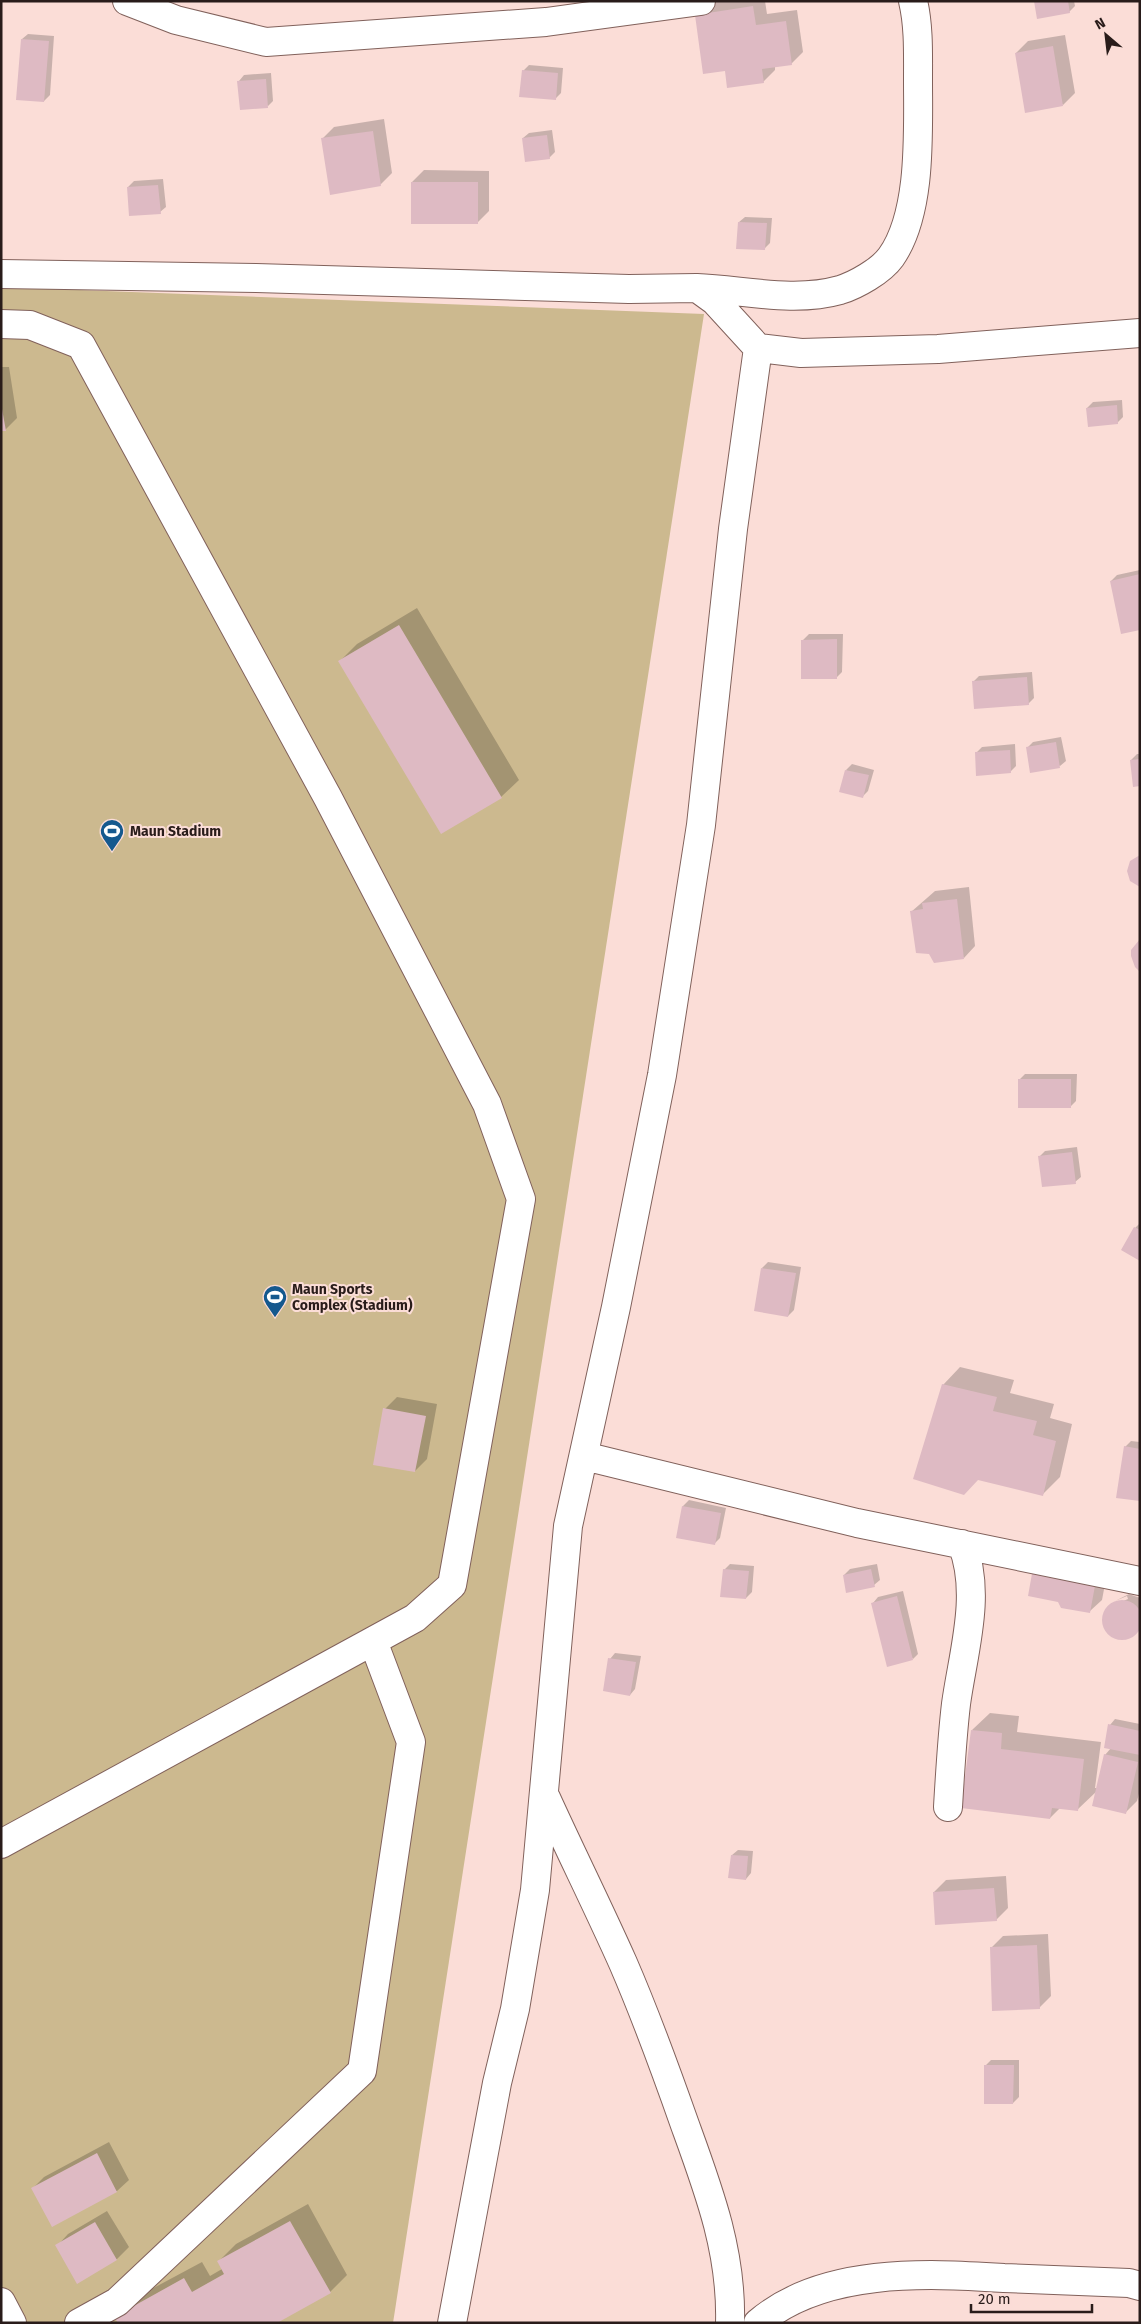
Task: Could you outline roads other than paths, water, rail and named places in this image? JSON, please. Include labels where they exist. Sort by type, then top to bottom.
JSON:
[{"type":"street","points":[[127,1],[176,20],[266,42],[546,22],[701,1]]},
{"type":"street","points":[[1,274],[256,278],[629,289],[697,288],[815,296],[842,289],[857,282],[890,258],[912,206],[919,130],[918,55],[913,1]]},
{"type":"street","points":[[697,288],[715,301],[758,348],[801,353],[938,349],[1140,333]]},
{"type":"street","points":[[1,324],[30,325],[81,345],[328,798],[487,1104],[520,1199],[452,1585],[415,1618],[1,1844]]},
{"type":"street","points":[[452,2323],[497,2083],[516,2000],[535,1890],[545,1797],[568,1526],[662,1075],[701,825],[733,529],[758,348]]},
{"type":"street","points":[[584,1456],[857,1523],[1140,1581]]},
{"type":"street","points":[[948,1808],[956,1705],[971,1588],[968,1559],[962,1544]]},
{"type":"street","points":[[79,2323],[117,2302],[362,2071],[411,1742],[373,1641]]},
{"type":"street","points":[[545,1797],[623,1963],[703,2173],[726,2251],[731,2300],[730,2323]]},
{"type":"street","points":[[758,2323],[767,2315],[811,2292],[910,2275],[950,2274],[1129,2283],[1140,2286]]},
{"type":"street","points":[[1,2302],[12,2323]]},
{"type":"place","name":"Maun Stadium","points":[[112,852]]},
{"type":"place","name":"Maun Sports Complex (Stadium)","points":[[275,1318]]}]
